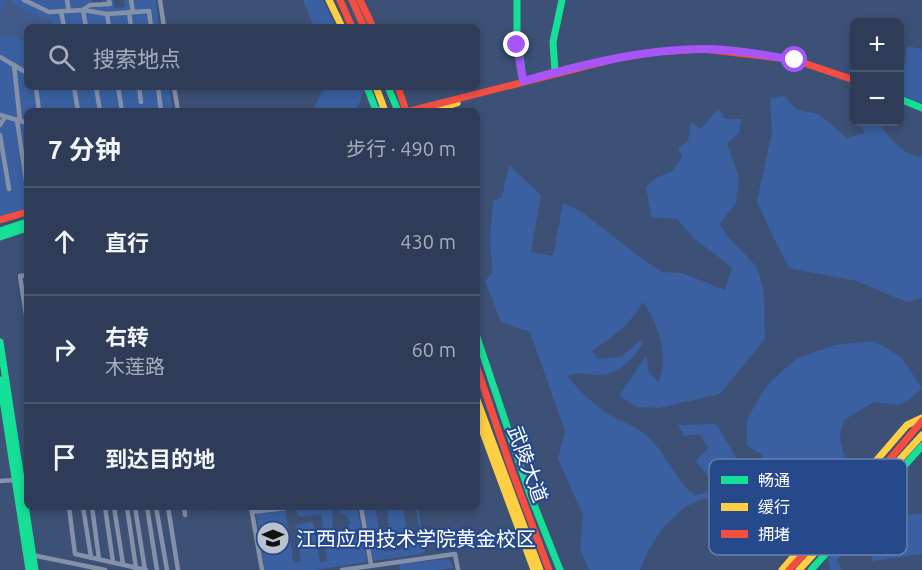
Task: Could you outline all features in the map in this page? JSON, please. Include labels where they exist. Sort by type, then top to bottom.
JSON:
[{"type":"street","points":[[24,0],[49,12],[83,10],[107,14],[149,11],[151,24]]},
{"type":"street","points":[[67,0],[69,11]]},
{"type":"street","points":[[83,10],[90,3],[110,4],[109,0]]},
{"type":"street","points":[[131,0],[131,24]]},
{"type":"street","points":[[160,0],[164,24]]},
{"type":"street","points":[[329,0],[341,24]]},
{"type":"street","points":[[340,0],[351,24]]},
{"type":"street","points":[[352,0],[363,24]]},
{"type":"street","points":[[360,0],[372,24]]},
{"type":"street","points":[[518,0],[516,23],[523,81]]},
{"type":"street","points":[[555,72],[554,42],[562,0]]},
{"type":"street","points":[[83,10],[85,24]]},
{"type":"street","points":[[61,11],[63,24]]},
{"type":"street","points":[[107,14],[109,24]]},
{"type":"street","points":[[420,108],[555,72],[634,56],[704,49],[795,60],[850,80]]},
{"type":"street","points":[[441,108],[615,61],[694,52],[750,56],[794,63],[850,80]]},
{"type":"street","points":[[0,57],[24,71]]},
{"type":"street","points":[[14,65],[24,162]]},
{"type":"street","points":[[36,90],[39,108]]},
{"type":"street","points":[[74,90],[78,108]]},
{"type":"street","points":[[96,90],[100,108]]},
{"type":"street","points":[[118,90],[122,108]]},
{"type":"street","points":[[139,90],[141,102]]},
{"type":"street","points":[[158,90],[161,108]]},
{"type":"street","points":[[174,90],[178,108]]},
{"type":"street","points":[[368,90],[375,108]]},
{"type":"street","points":[[377,90],[384,108]]},
{"type":"street","points":[[389,90],[397,108]]},
{"type":"street","points":[[399,90],[407,108]]},
{"type":"street","points":[[904,103],[922,110]]},
{"type":"street","points":[[0,125],[3,116],[24,122]]},
{"type":"street","points":[[0,135],[9,189]]},
{"type":"street","points":[[0,220],[24,213]]},
{"type":"street","points":[[0,226],[24,224]]},
{"type":"street","points":[[0,231],[24,224]]},
{"type":"street","points":[[0,237],[24,225]]},
{"type":"street","points":[[24,275],[20,276],[24,302]]},
{"type":"street","points":[[0,342],[24,502]]},
{"type":"street","points":[[480,346],[529,492],[560,570]]},
{"type":"street","name":"武陵大道","points":[[480,377],[549,570]]},
{"type":"street","points":[[0,380],[29,570]]},
{"type":"street","name":"武陵大道","points":[[480,408],[540,570]]},
{"type":"street","points":[[878,459],[907,425],[922,419]]},
{"type":"street","points":[[887,459],[922,419]]},
{"type":"street","points":[[480,425],[534,570]]},
{"type":"street","points":[[900,459],[922,435]]},
{"type":"street","points":[[907,463],[922,446]]},
{"type":"street","points":[[512,471],[529,492]]},
{"type":"street","points":[[505,479],[508,504]]},
{"type":"street","points":[[0,482],[15,480]]},
{"type":"street","points":[[25,510],[35,570]]},
{"type":"street","points":[[69,510],[75,554],[146,570],[136,510]]},
{"type":"street","points":[[83,510],[90,557]]},
{"type":"street","points":[[92,510],[99,559]]},
{"type":"street","points":[[105,510],[113,562]]},
{"type":"street","points":[[114,510],[123,564]]},
{"type":"street","points":[[127,510],[136,568]]},
{"type":"street","points":[[147,510],[157,570]]},
{"type":"street","points":[[157,510],[167,570]]},
{"type":"street","points":[[168,510],[178,570]]},
{"type":"street","points":[[184,510],[185,515]]},
{"type":"street","points":[[252,510],[262,570]]},
{"type":"street","points":[[362,510],[371,565]]},
{"type":"street","points":[[342,570],[455,554],[458,570]]},
{"type":"street","points":[[32,555],[105,570]]},
{"type":"street","points":[[782,570],[795,555]]},
{"type":"street","points":[[789,570],[802,555]]},
{"type":"street","points":[[814,555],[802,568],[811,570],[825,555]]},
{"type":"shaded area","points":[[0,0],[92,0],[93,4],[102,3],[102,0],[113,0],[115,8],[125,7],[124,0],[156,0],[159,24],[24,24],[24,90],[170,90],[172,108],[24,108],[24,210],[0,217]]},
{"type":"shaded area","points":[[5,0],[10,0],[27,12],[52,21],[53,24],[24,24],[24,42],[15,36],[0,36],[0,13]]},
{"type":"shaded area","points":[[303,0],[323,0],[335,24],[313,24]]},
{"type":"shaded area","points":[[907,46],[922,49],[922,104],[904,97]]},
{"type":"shaded area","points":[[323,90],[364,91],[357,108],[314,108]]},
{"type":"shaded area","points":[[784,96],[797,110],[819,114],[847,138],[865,133],[861,126],[881,126],[902,149],[922,157],[922,298],[906,302],[856,281],[789,268],[757,201],[772,132],[770,98]]},
{"type":"shaded area","points":[[718,109],[725,119],[742,119],[739,133],[727,144],[739,177],[736,203],[720,224],[728,237],[757,267],[764,292],[765,339],[720,394],[659,408],[637,407],[619,396],[646,356],[649,372],[658,382],[663,362],[658,330],[643,302],[620,330],[592,351],[598,359],[621,357],[641,340],[642,344],[630,360],[620,369],[608,374],[577,373],[567,376],[586,397],[602,410],[644,433],[695,495],[709,491],[709,499],[702,499],[685,507],[662,529],[649,549],[640,570],[589,570],[580,549],[583,515],[558,459],[565,431],[530,332],[501,322],[485,281],[492,273],[490,239],[493,201],[502,197],[509,165],[541,195],[531,252],[553,256],[563,203],[582,212],[662,272],[682,273],[725,290],[732,267],[693,238],[677,219],[651,217],[646,187],[656,178],[672,171],[682,157],[678,148],[688,141],[691,122],[701,129]]},
{"type":"shaded area","points":[[874,341],[901,357],[922,388],[899,405],[874,402],[844,420],[840,437],[845,459],[762,459],[762,455],[747,446],[747,419],[767,385],[797,358],[835,345]]},
{"type":"shaded area","points":[[716,424],[737,459],[709,459],[709,478],[696,461],[708,448],[700,434],[684,436],[678,425]]},
{"type":"shaded area","points":[[255,510],[285,510],[294,563],[301,561],[295,525],[313,522],[320,562],[327,561],[321,514],[299,517],[296,510],[333,510],[332,526],[336,532],[340,532],[347,529],[350,522],[340,510],[358,510],[367,562],[315,570],[265,570]]},
{"type":"shaded area","points":[[364,510],[376,510],[382,547],[385,552],[407,548],[406,542],[422,540],[416,510],[418,510],[425,551],[422,554],[373,561]]},
{"type":"shaded area","points":[[387,510],[404,510],[408,536],[390,539]]},
{"type":"shaded area","points":[[922,513],[922,554],[872,561],[871,555],[907,555],[907,515]]},
{"type":"shaded area","points":[[842,555],[837,560],[842,570],[830,570],[828,556]]},
{"type":"shaded area","points":[[448,559],[454,568],[400,570],[399,564]]},
{"type":"traffic: fast","points":[[517,0],[517,31],[523,81]]},
{"type":"traffic: fast","points":[[555,72],[553,42],[562,0]]},
{"type":"traffic: fast","points":[[368,90],[375,108]]},
{"type":"traffic: fast","points":[[389,90],[397,108]]},
{"type":"traffic: fast","points":[[904,101],[922,108]]},
{"type":"traffic: fast","points":[[0,231],[24,223]]},
{"type":"traffic: fast","points":[[0,237],[24,229]]},
{"type":"traffic: fast","points":[[0,342],[24,498]]},
{"type":"traffic: fast","points":[[480,346],[529,492],[560,570]]},
{"type":"traffic: fast","points":[[0,380],[29,570]]},
{"type":"traffic: fast","points":[[907,463],[922,446]]},
{"type":"traffic: fast","points":[[26,510],[35,570]]},
{"type":"traffic: fast","points":[[811,570],[824,555]]},
{"type":"traffic: slow","points":[[329,0],[341,24]]},
{"type":"traffic: slow","points":[[377,90],[384,108]]},
{"type":"traffic: slow","points":[[440,108],[457,103]]},
{"type":"traffic: slow","points":[[480,408],[540,570]]},
{"type":"traffic: slow","points":[[878,459],[907,425],[922,418]]},
{"type":"traffic: slow","points":[[480,424],[534,570]]},
{"type":"traffic: slow","points":[[900,459],[922,435]]},
{"type":"traffic: slow","points":[[782,570],[795,555]]},
{"type":"traffic: slow","points":[[799,570],[813,555]]},
{"type":"traffic: jam","points":[[340,0],[351,24]]},
{"type":"traffic: jam","points":[[352,0],[363,24]]},
{"type":"traffic: jam","points":[[360,0],[372,24]]},
{"type":"traffic: jam","points":[[422,108],[614,59],[655,52],[704,49],[795,60],[850,79]]},
{"type":"traffic: jam","points":[[399,90],[405,108]]},
{"type":"traffic: jam","points":[[0,220],[24,213]]},
{"type":"traffic: jam","points":[[480,377],[549,570]]},
{"type":"traffic: jam","points":[[890,459],[922,421]]},
{"type":"traffic: jam","points":[[789,570],[803,555]]},
{"type":"place","name":"江西应用技术学院黄金校区","points":[[273,538]]},
{"type":"route","points":[[517,45],[523,81],[614,59],[655,52],[704,49],[795,60]]}]
